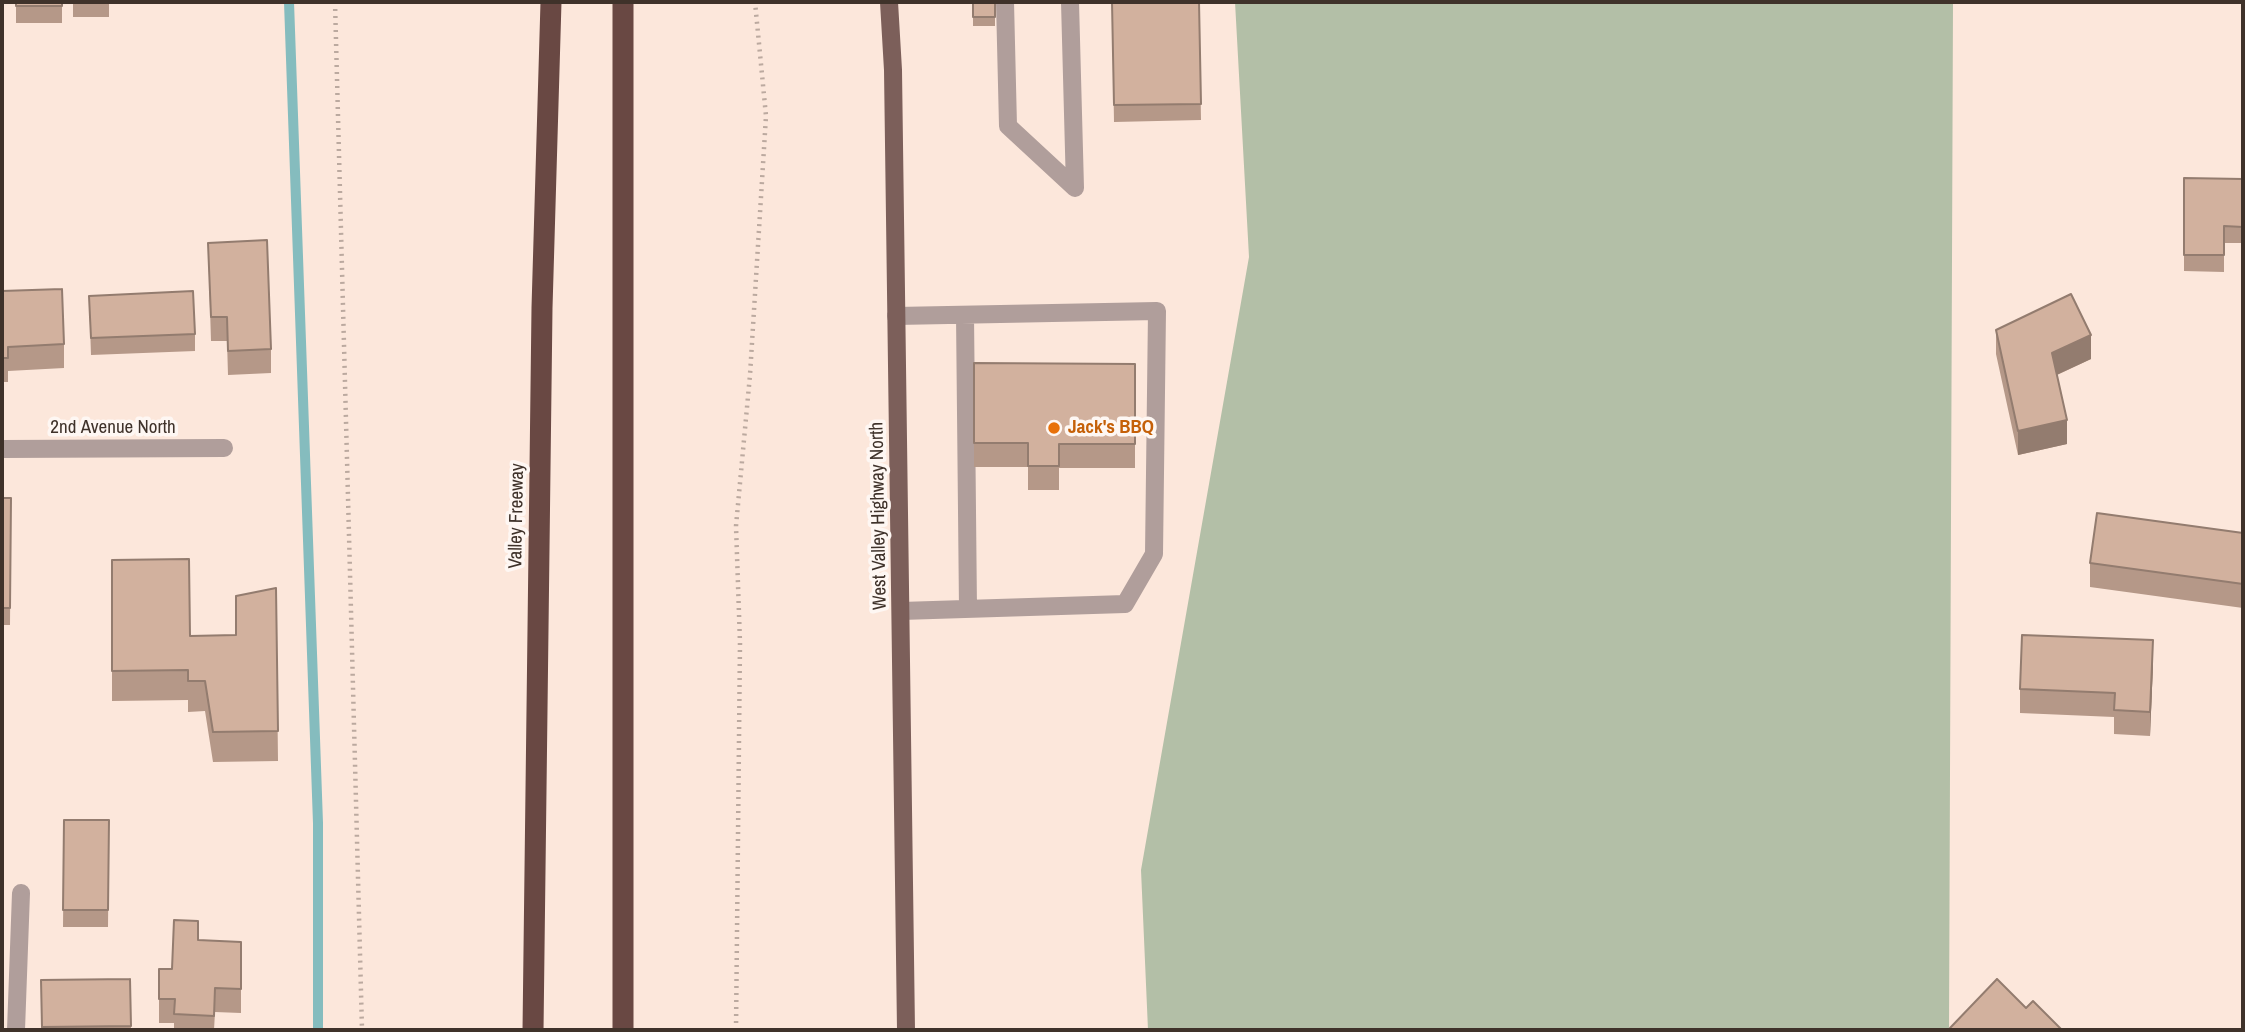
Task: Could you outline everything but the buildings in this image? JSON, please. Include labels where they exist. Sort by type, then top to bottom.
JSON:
[{"type":"highway","name":"Valley Freeway","points":[[533,1030],[542,308],[551,2]]},
{"type":"highway","points":[[623,2],[623,1030]]},
{"type":"main road","name":"West Valley Highway North","points":[[889,2],[893,70],[906,1030]]},
{"type":"street","points":[[1005,2],[1007,126],[1075,188],[1070,2]]},
{"type":"street","points":[[897,316],[1157,311],[1154,554],[1125,604],[901,611]]},
{"type":"street","points":[[965,315],[968,609]]},
{"type":"street","name":"2nd Avenue North","points":[[2,449],[224,448]]},
{"type":"street","points":[[16,1030],[20,893]]},
{"type":"path","points":[[335,2],[362,1030]]},
{"type":"path","points":[[736,1030],[740,643],[736,526],[750,375],[766,116],[755,2]]},
{"type":"green space","points":[[1235,2],[1953,2],[1949,1030],[1148,1030],[1141,870],[1249,257]]},
{"type":"waterway","points":[[289,2],[318,823],[318,1030]]},
{"type":"place","name":"Jack's BBQ","points":[[1054,428]]}]
